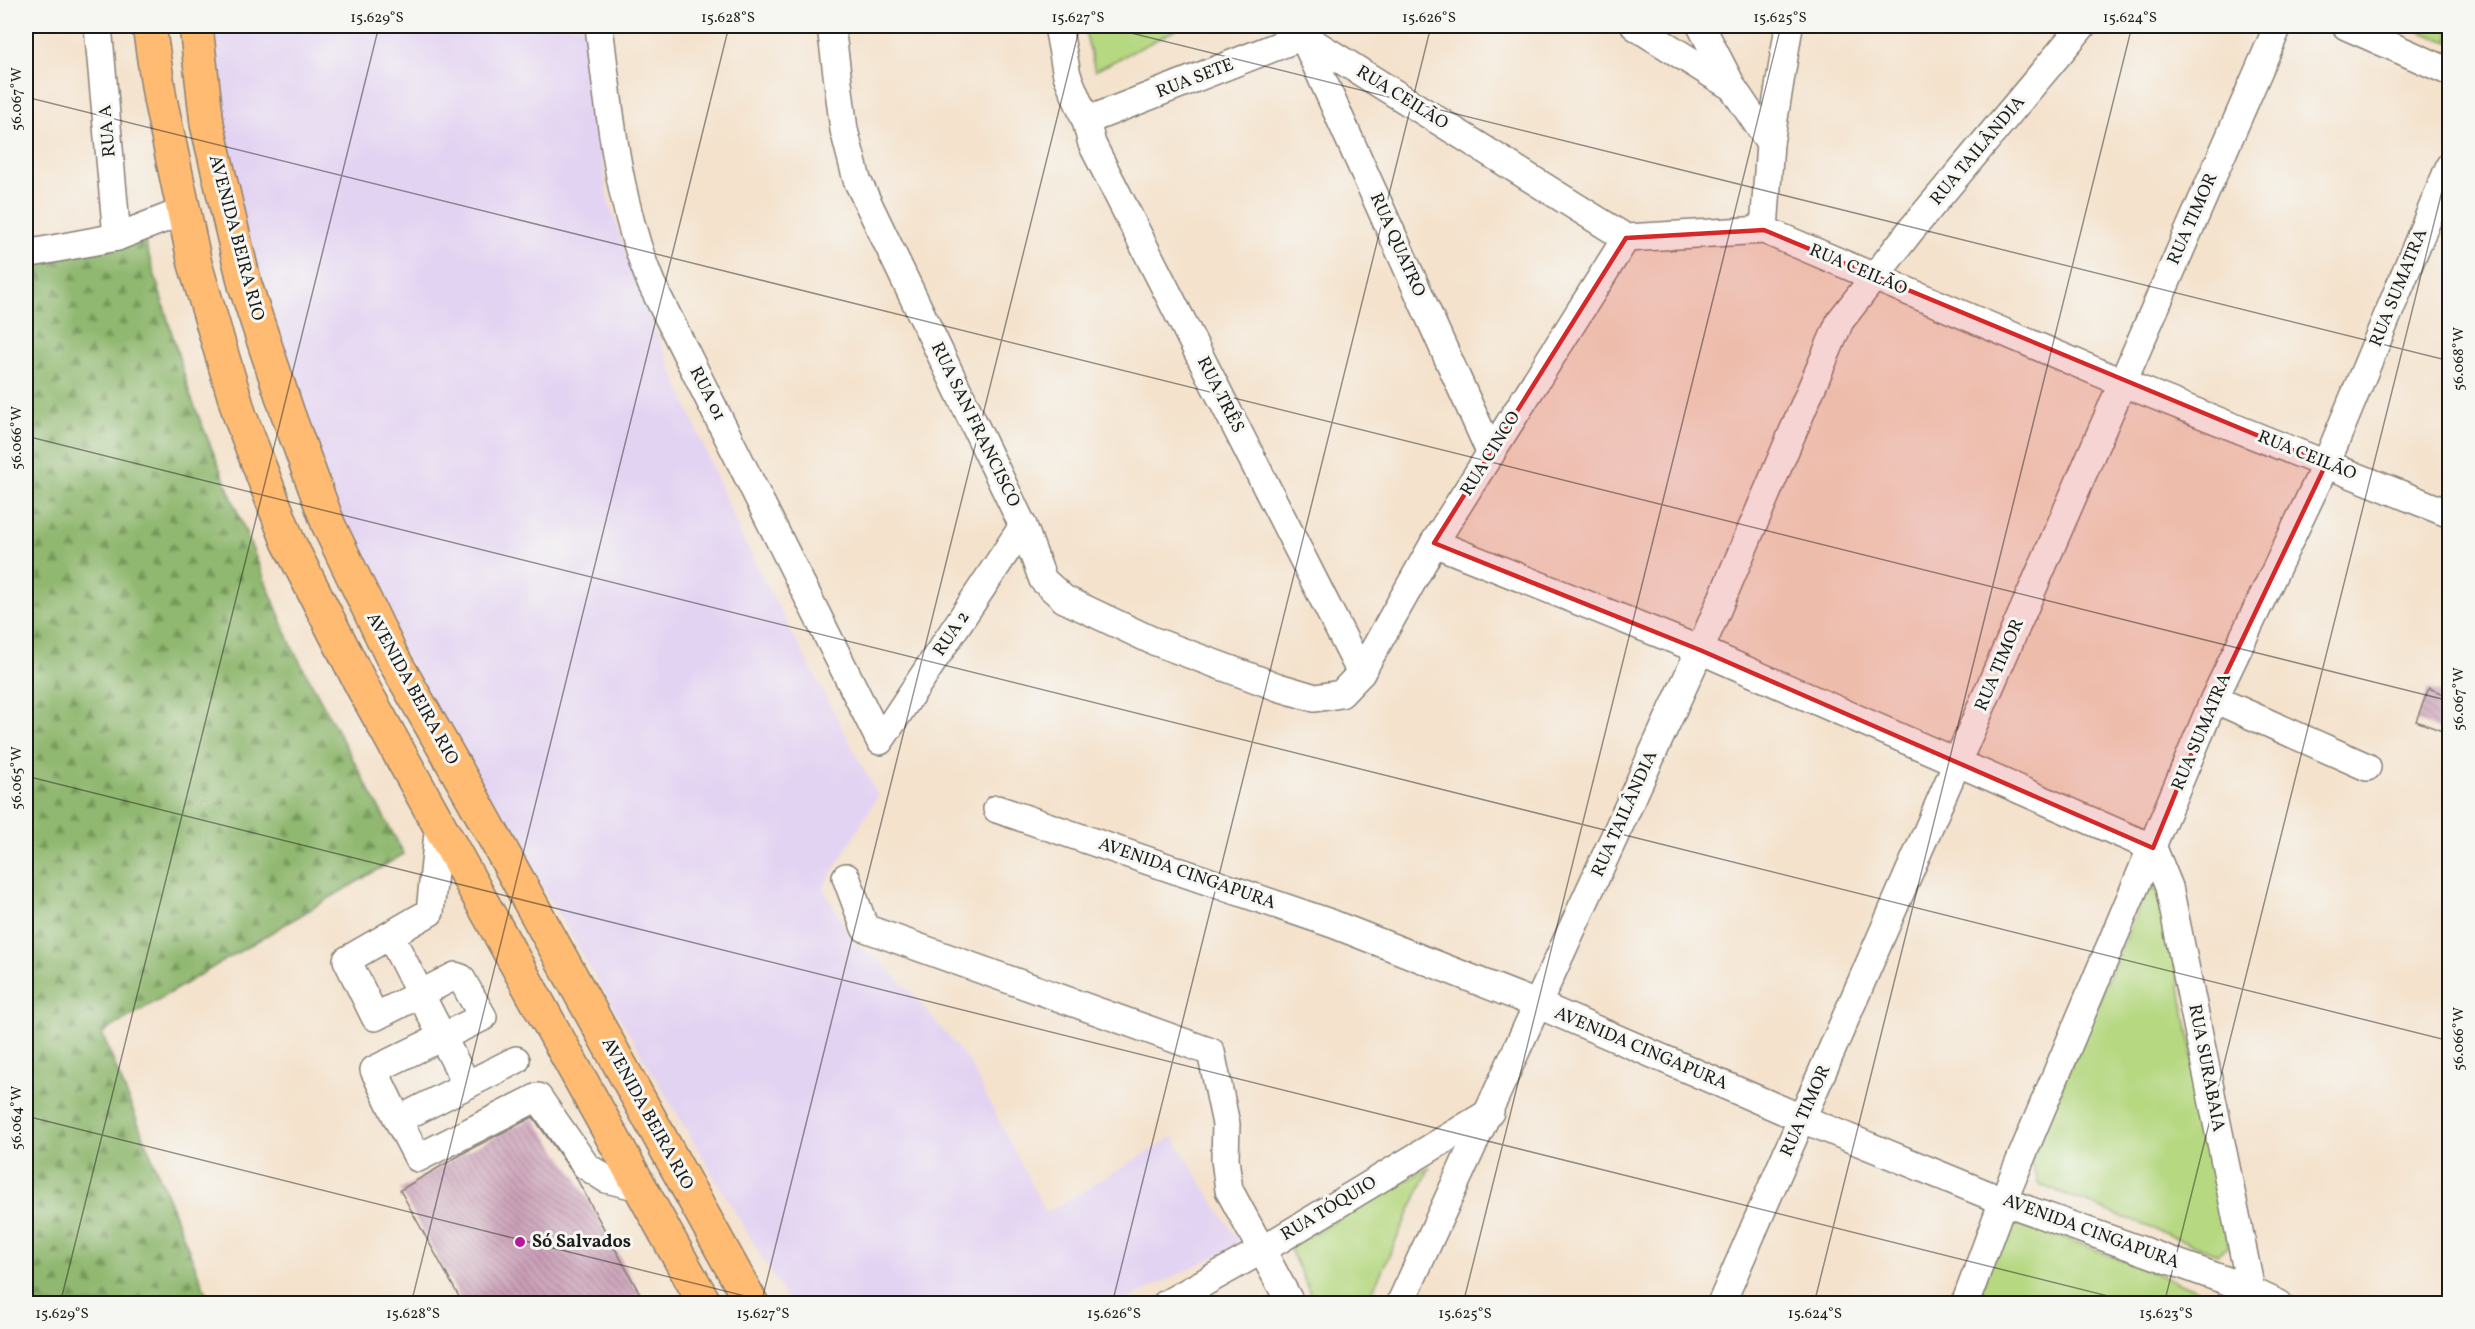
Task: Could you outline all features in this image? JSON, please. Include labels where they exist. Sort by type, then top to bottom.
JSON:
[{"type":"main road","points":[[150,26],[160,99],[195,264],[240,416],[288,542],[362,686],[705,1304]]},
{"type":"main road","name":"AVENIDA BEIRA RIO","points":[[196,26],[207,124],[245,285],[288,414],[329,526],[391,655],[752,1304]]},
{"type":"main road","points":[[645,1195],[685,1182]]},
{"type":"street","name":"RUA A","points":[[98,26],[117,237]]},
{"type":"street","name":"RUA 01","points":[[599,26],[614,151],[625,205],[640,256],[651,283],[880,741]]},
{"type":"street","name":"RUA SAN FRANCISCO","points":[[831,26],[844,130],[857,180],[1023,526],[1043,580],[1064,600],[1151,640],[1278,687],[1315,698],[1341,694],[1361,673]]},
{"type":"street","name":"RUA TRÊS","points":[[1058,26],[1067,75],[1086,121],[1092,144],[1361,673]]},
{"type":"street","points":[[1635,26],[1733,88]]},
{"type":"street","points":[[1701,26],[1733,88],[1770,143]]},
{"type":"street","points":[[1764,231],[1770,143],[1789,26]]},
{"type":"street","name":"RUA TAILÂNDIA","points":[[1401,1304],[1700,650],[1840,321],[2082,26]]},
{"type":"street","name":"RUA TIMOR","points":[[1721,1304],[2278,26]]},
{"type":"street","points":[[2346,26],[2450,72]]},
{"type":"street","name":"RUA SETE","points":[[1086,121],[1295,31]]},
{"type":"street","name":"RUA CEILÃO","points":[[1295,31],[1626,238],[1764,231],[2121,382],[2450,514]]},
{"type":"street","name":"RUA QUATRO","points":[[1295,31],[1491,454]]},
{"type":"street","name":"RUA SUMATRA","points":[[1965,1304],[2002,1201],[2214,699],[2326,464],[2450,165]]},
{"type":"street","points":[[26,254],[117,237],[184,211]]},
{"type":"street","name":"RUA CINCO","points":[[1361,673],[1434,543],[1626,238]]},
{"type":"street","name":"RUA 2","points":[[880,741],[1023,526]]},
{"type":"street","points":[[1434,543],[1700,650],[2153,848]]},
{"type":"street","points":[[2214,699],[2367,767]]},
{"type":"street","name":"AVENIDA CINGAPURA","points":[[997,809],[1333,924],[1539,1005],[1803,1119],[2002,1201],[2264,1299]]},
{"type":"street","points":[[439,823],[430,912],[347,960],[375,1017],[455,976],[461,978],[483,1017],[374,1071],[418,1158],[538,1096],[586,1166],[606,1179],[645,1195]]},
{"type":"street","name":"RUA SURABAIA","points":[[2153,848],[2169,887],[2264,1299]]},
{"type":"street","points":[[846,877],[865,928],[1211,1052],[1226,1124],[1225,1159],[1229,1190],[1291,1304]]},
{"type":"street","points":[[390,935],[467,1085]]},
{"type":"street","points":[[398,1120],[516,1060]]},
{"type":"street","name":"RUA TÓQUIO","points":[[1166,1304],[1262,1250],[1490,1112]]},
{"type":"highlighted area","points":[[1764,230],[2326,464],[2214,699],[2153,848],[1700,650],[1434,543],[1626,238]]},
{"type":"shaded area","points":[[205,26],[587,26],[607,195],[635,280],[740,534],[878,796],[823,888],[853,942],[878,959],[918,1000],[969,1062],[1046,1213],[1173,1137],[1240,1244],[1120,1303],[789,1303],[410,664],[304,431],[218,149]]},
{"type":"green space","points":[[1084,26],[1183,26],[1095,71]]},
{"type":"green space","points":[[2404,26],[2449,26],[2449,42]]},
{"type":"green space","points":[[143,235],[190,395],[293,649],[404,854],[102,1033],[210,1303],[26,1304],[26,267]]},
{"type":"green space","points":[[2147,888],[2161,888],[2229,1246],[2217,1254],[2039,1184],[2030,1161]]},
{"type":"green space","points":[[1430,1167],[1367,1303],[1315,1303],[1289,1247]]},
{"type":"green space","points":[[2025,1222],[2195,1289],[2202,1300],[2197,1304],[1976,1304],[2003,1226]]},
{"type":"building","points":[[2429,688],[2450,697],[2450,734],[2416,721]]},
{"type":"building","name":"Só Salvados","points":[[533,1117],[575,1176],[640,1294],[623,1304],[463,1304],[400,1190],[467,1151]]},
{"type":"place","name":"Só Salvados","points":[[520,1242]]}]
